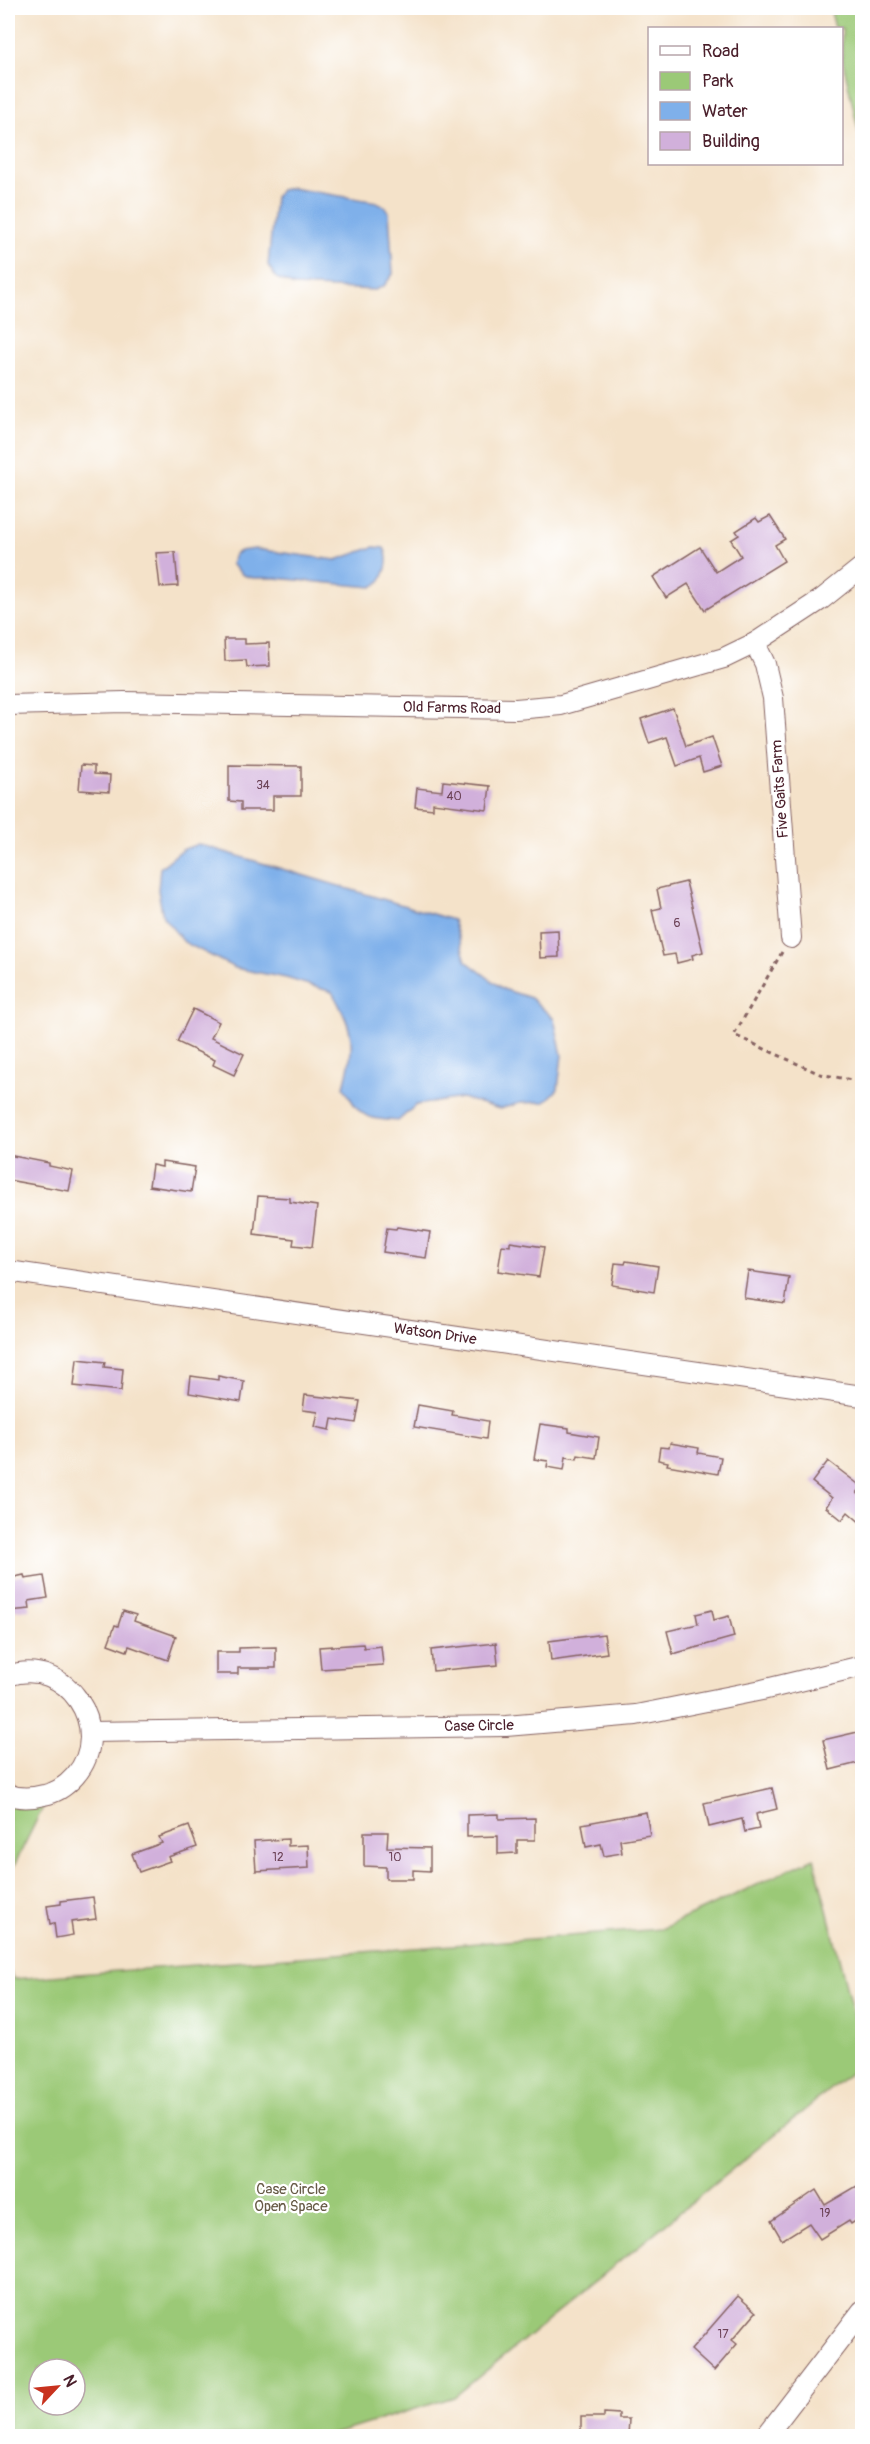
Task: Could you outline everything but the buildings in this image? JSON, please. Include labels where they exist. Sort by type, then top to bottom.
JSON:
[{"type":"street","name":"Old Farms Road","points":[[8,705],[124,702],[516,710],[561,705],[724,658],[755,643],[822,599],[862,567]]},
{"type":"street","name":"Five Gaits Farm","points":[[755,643],[765,664],[774,698],[791,938]]},
{"type":"street","name":"Watson Drive","points":[[8,1271],[862,1396]]},
{"type":"street","name":"Case Circle","points":[[90,1732],[506,1726],[573,1721],[636,1715],[762,1690],[862,1666]]},
{"type":"street","points":[[8,1676],[17,1673],[38,1673],[58,1680],[75,1693],[86,1711],[90,1732],[85,1760],[81,1769],[68,1784],[51,1794],[32,1798],[8,1794]]},
{"type":"street","points":[[766,2436],[862,2311]]},
{"type":"path","points":[[791,938],[734,1035],[820,1074],[862,1082]]},
{"type":"green space","points":[[830,8],[862,8],[862,147],[843,62],[843,27],[835,27]]},
{"type":"green space","points":[[8,1800],[44,1805],[8,1878]]},
{"type":"green space","name":"Case Circle Open Space","points":[[814,1858],[862,2049],[862,2063],[454,2397],[328,2436],[8,2436],[8,1967],[13,1979],[661,1929]]},
{"type":"water","points":[[291,188],[377,202],[386,207],[389,212],[393,274],[384,286],[375,290],[294,286],[276,278],[268,265],[275,197],[281,190]]},
{"type":"water","points":[[374,547],[384,548],[387,564],[383,576],[372,587],[253,578],[243,575],[231,564],[235,554],[255,549],[336,560]]},
{"type":"water","points":[[198,844],[453,920],[466,961],[503,989],[531,998],[554,1019],[562,1055],[558,1089],[545,1102],[520,1103],[500,1109],[462,1098],[416,1105],[398,1121],[378,1119],[359,1111],[344,1087],[350,1059],[351,1038],[345,1018],[332,992],[286,978],[235,968],[184,942],[163,917],[158,890],[160,868],[182,850]]}]
